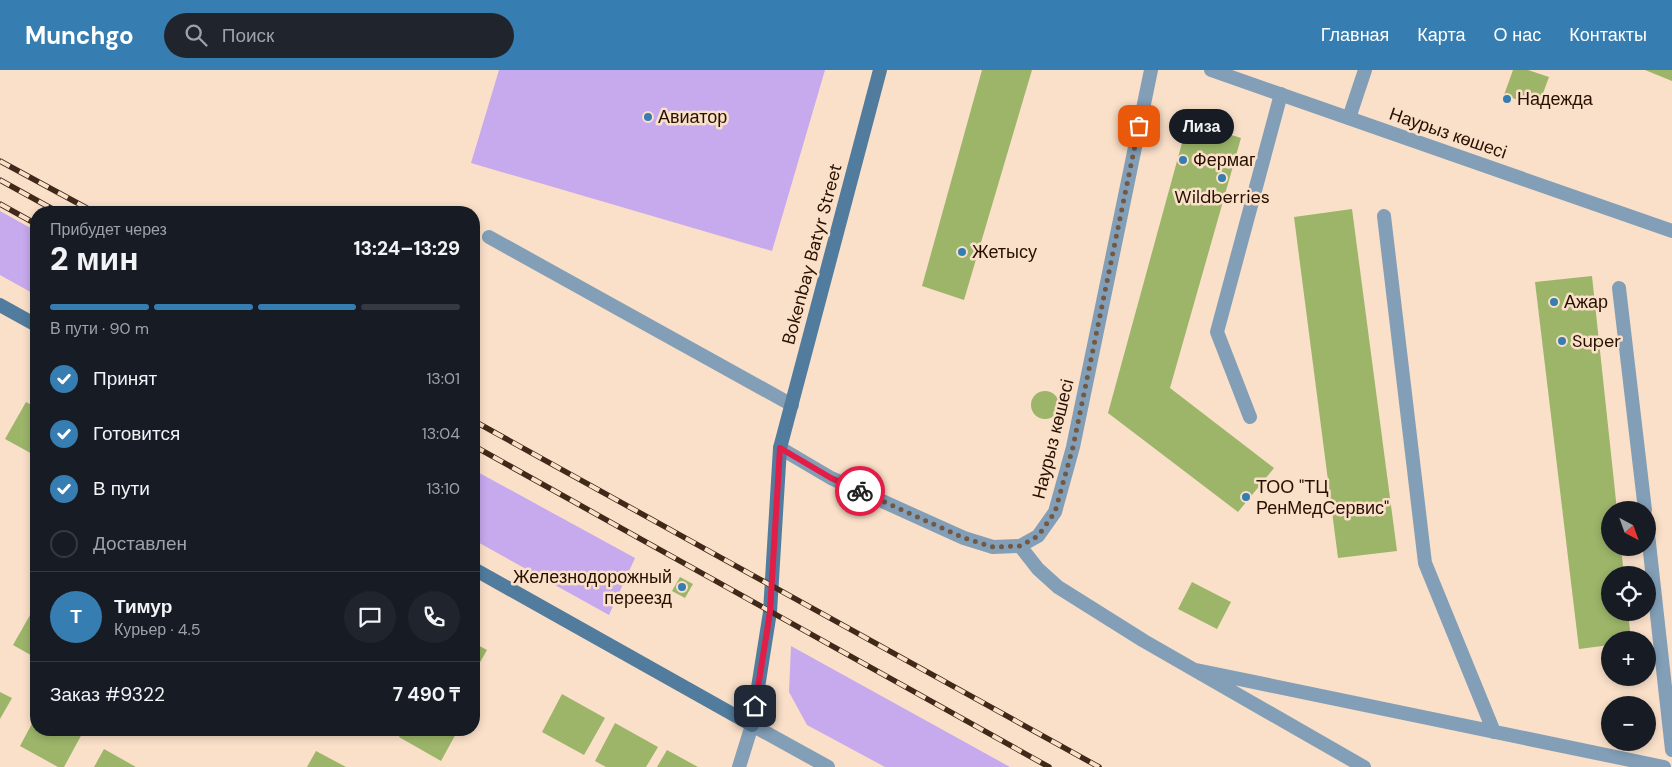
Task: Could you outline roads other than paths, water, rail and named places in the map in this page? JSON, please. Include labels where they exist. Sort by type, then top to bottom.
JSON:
[{"type":"main road","name":"Bokenbay Batyr Street","points":[[752,725],[770,612],[780,448],[880,70]]},
{"type":"main road","points":[[0,305],[30,322]]},
{"type":"main road","points":[[480,573],[752,725]]},
{"type":"street","name":"Наурыз көшесі","points":[[1020,546],[1038,536],[1055,512],[1073,447],[1151,70]]},
{"type":"street","name":"Наурыз көшесі","points":[[1212,70],[1672,231]]},
{"type":"street","points":[[1349,118],[1365,70]]},
{"type":"street","points":[[1250,417],[1217,332],[1281,94]]},
{"type":"street","points":[[1384,216],[1425,564],[1494,732]]},
{"type":"street","points":[[489,236],[792,404]]},
{"type":"street","points":[[1620,288],[1644,501]]},
{"type":"street","points":[[780,448],[831,478],[964,538],[993,547],[1020,546],[1038,569],[1058,587],[1144,641],[1364,767]]},
{"type":"street","points":[[1650,556],[1672,750]]},
{"type":"street","points":[[1196,670],[1494,732],[1632,764],[1664,767]]},
{"type":"street","points":[[739,767],[752,725],[828,767]]},
{"type":"railway","points":[[0,161],[83,206]]},
{"type":"railway","points":[[0,180],[47,206]]},
{"type":"railway","points":[[0,204],[30,221]]},
{"type":"railway","points":[[480,424],[1099,767]]},
{"type":"railway","points":[[480,449],[1049,767]]},
{"type":"place","name":"Надежда","points":[[1507,99]]},
{"type":"place","name":"Авиатор","points":[[648,117]]},
{"type":"place","name":"Лиза","points":[[1139,126]]},
{"type":"place","name":"Фермаг","points":[[1183,160]]},
{"type":"place","name":"Wildberries","points":[[1222,178]]},
{"type":"place","name":"Жетысу","points":[[962,252]]},
{"type":"place","name":"Ажар","points":[[1554,302]]},
{"type":"place","name":"Super","points":[[1562,341]]},
{"type":"place","name":"ТОО \"ТЦ РенМедСервис\"","points":[[1246,497]]},
{"type":"place","name":"Железнодорожный переезд","points":[[682,587]]}]
